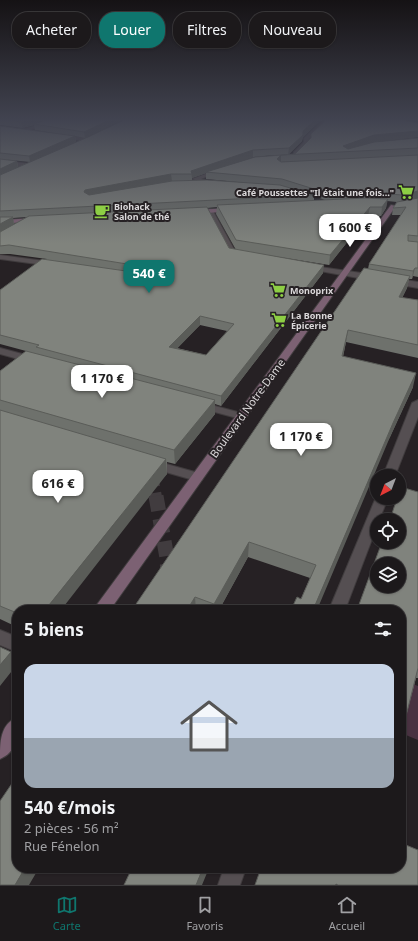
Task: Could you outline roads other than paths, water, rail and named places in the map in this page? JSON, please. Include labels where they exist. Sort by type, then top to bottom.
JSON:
[{"type":"street","points":[[0,162],[31,166]]},
{"type":"street","points":[[18,172],[38,163]]},
{"type":"street","points":[[187,184],[212,185],[195,179],[225,169]]},
{"type":"street","name":"Boulevard Notre-Dame","points":[[105,605],[394,206]]},
{"type":"street","points":[[188,212],[240,209]]},
{"type":"street","points":[[210,211],[232,253],[248,256]]},
{"type":"street","points":[[11,231],[30,220]]},
{"type":"street","points":[[0,222],[45,220]]},
{"type":"street","points":[[0,256],[61,266]]},
{"type":"street","points":[[303,266],[418,285]]},
{"type":"street","points":[[0,351],[45,364]]},
{"type":"street","points":[[11,366],[22,357]]},
{"type":"street","points":[[188,402],[241,416]]},
{"type":"street","points":[[392,469],[418,403]]},
{"type":"street","points":[[140,460],[197,477]]},
{"type":"street","points":[[339,605],[378,505]]},
{"type":"street","points":[[0,637],[12,643]]},
{"type":"street","points":[[0,750],[12,733]]},
{"type":"street","points":[[229,885],[233,873]]},
{"type":"tunnel","points":[[152,475],[156,497]]},
{"type":"tunnel","points":[[156,496],[167,558],[168,575]]},
{"type":"place","name":"Café Poussettes \"Il était une fois...\"","points":[[406,192]]},
{"type":"place","name":"Biohack Salon de thé","points":[[102,211]]},
{"type":"place","name":"Monoprix","points":[[278,290]]},
{"type":"place","name":"La Bonne Épicerie","points":[[279,320]]}]
